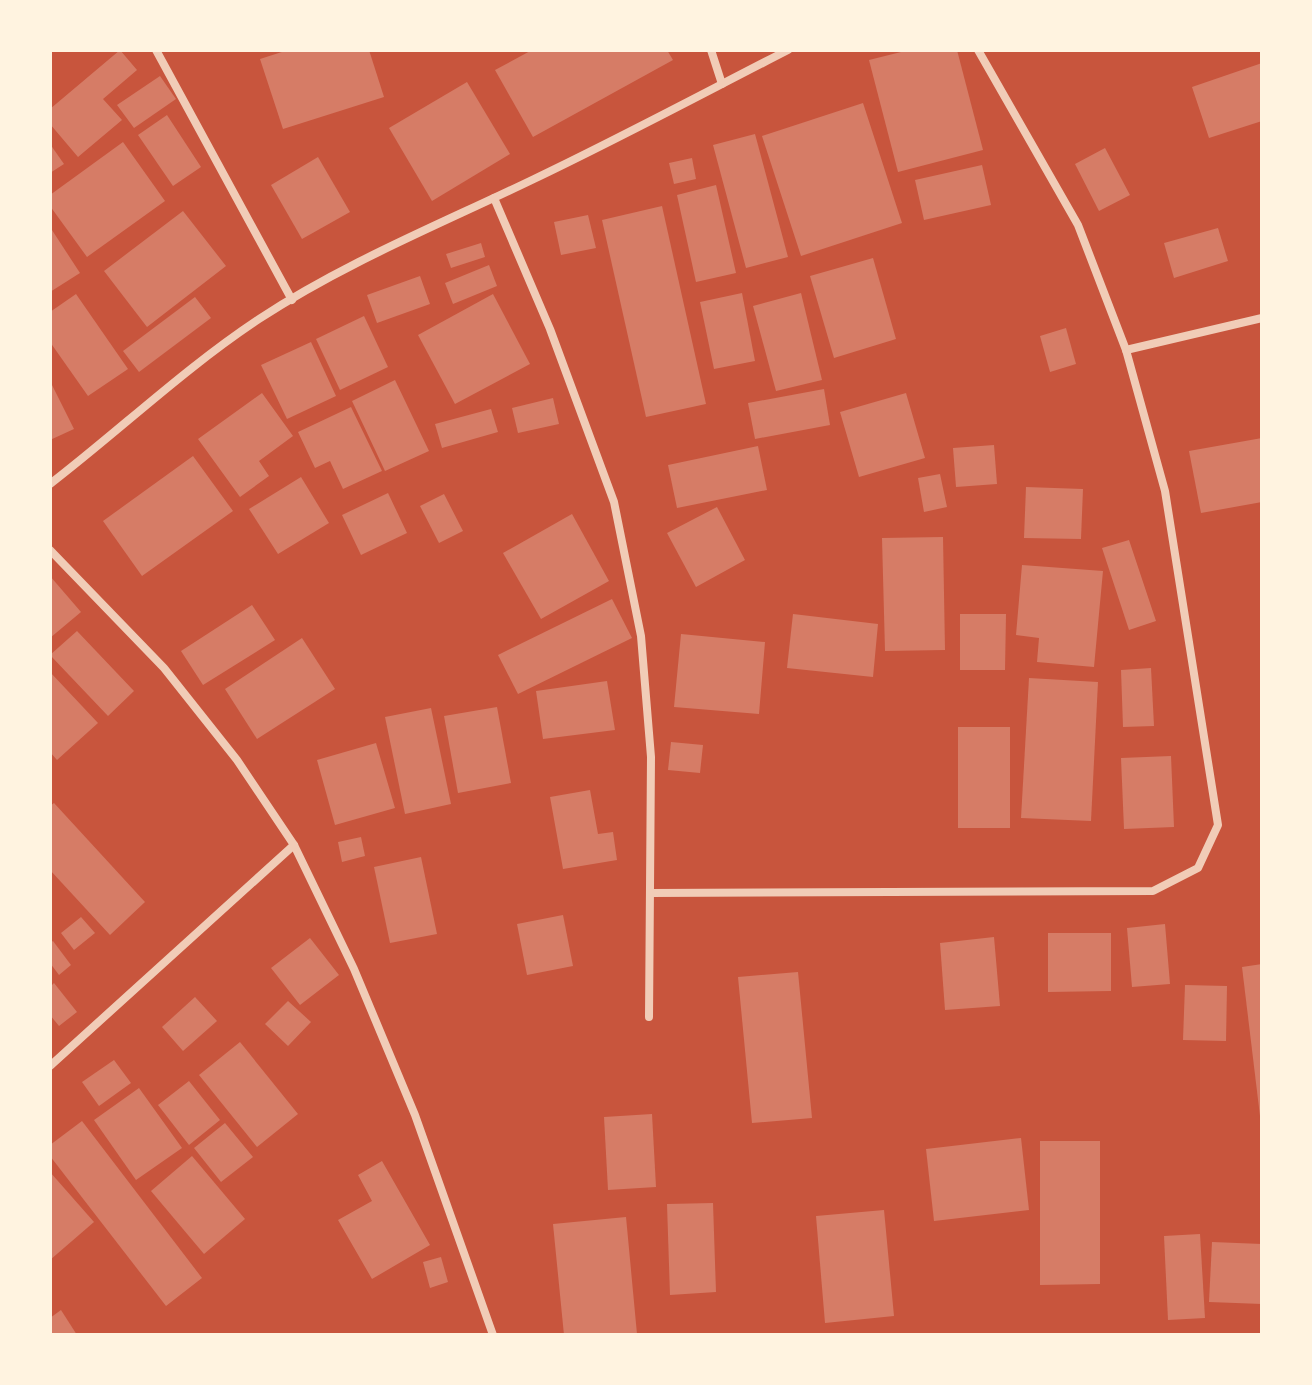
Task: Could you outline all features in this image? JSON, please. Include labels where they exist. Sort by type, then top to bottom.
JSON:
[{"type":"street","points":[[156,50],[292,300]]},
{"type":"street","points":[[711,50],[722,84]]},
{"type":"street","points":[[50,484],[186,374],[259,320],[342,269],[494,198],[788,50]]},
{"type":"street","points":[[650,893],[1153,891],[1198,868],[1218,825],[1165,491],[1126,350],[1078,225],[978,50]]},
{"type":"street","points":[[494,198],[550,329],[614,502],[641,636],[651,757],[649,1017]]},
{"type":"street","points":[[1126,350],[1262,318]]},
{"type":"street","points":[[50,550],[164,668],[237,760],[294,845],[354,969],[415,1115],[493,1335]]},
{"type":"street","points":[[50,1066],[294,845]]},
{"type":"building","points":[[120,50],[137,70],[103,99],[122,120],[78,157],[50,124],[50,109]]},
{"type":"building","points":[[288,50],[369,50],[384,97],[283,129],[260,59]]},
{"type":"building","points":[[532,50],[667,50],[673,60],[533,137],[495,70]]},
{"type":"building","points":[[909,50],[957,50],[983,150],[898,172],[869,60]]},
{"type":"building","points":[[1262,63],[1262,121],[1209,138],[1192,87]]},
{"type":"building","points":[[160,76],[176,99],[134,128],[117,105]]},
{"type":"building","points":[[467,82],[510,154],[432,201],[389,128]]},
{"type":"building","points":[[863,103],[902,223],[801,256],[762,136]]},
{"type":"building","points":[[167,115],[201,167],[173,186],[138,135]]},
{"type":"building","points":[[755,134],[788,257],[746,268],[713,145]]},
{"type":"building","points":[[123,142],[165,201],[87,257],[50,206],[50,195]]},
{"type":"building","points":[[50,144],[64,164],[50,173]]},
{"type":"building","points":[[1105,148],[1130,195],[1099,211],[1075,164]]},
{"type":"building","points":[[318,157],[350,212],[302,239],[271,185]]},
{"type":"building","points":[[692,158],[696,179],[674,184],[669,163]]},
{"type":"building","points":[[982,165],[991,205],[924,220],[915,180]]},
{"type":"building","points":[[716,185],[736,273],[696,282],[677,195]]},
{"type":"building","points":[[662,206],[706,404],[646,417],[602,220]]},
{"type":"building","points":[[183,211],[226,266],[147,327],[104,271]]},
{"type":"building","points":[[588,215],[596,248],[561,255],[554,222]]},
{"type":"building","points":[[50,227],[80,273],[50,292]]},
{"type":"building","points":[[1218,228],[1228,261],[1174,278],[1164,243]]},
{"type":"building","points":[[481,243],[485,257],[451,268],[446,254]]},
{"type":"building","points":[[873,258],[896,339],[834,358],[810,276]]},
{"type":"building","points":[[489,265],[497,286],[453,304],[445,283]]},
{"type":"building","points":[[420,276],[430,304],[377,323],[367,295]]},
{"type":"building","points":[[742,293],[755,361],[714,369],[700,302]]},
{"type":"building","points":[[801,293],[822,380],[776,391],[753,306]]},
{"type":"building","points":[[76,294],[128,369],[88,396],[50,342],[50,312]]},
{"type":"building","points":[[493,294],[530,364],[455,404],[418,335]]},
{"type":"building","points":[[195,297],[211,318],[139,372],[123,351]]},
{"type":"building","points":[[364,316],[388,367],[340,390],[316,339]]},
{"type":"building","points":[[1066,328],[1076,364],[1050,372],[1040,336]]},
{"type":"building","points":[[311,342],[336,396],[287,419],[261,365]]},
{"type":"building","points":[[395,380],[429,451],[385,471],[352,401]]},
{"type":"building","points":[[50,381],[74,429],[50,440]]},
{"type":"building","points":[[824,389],[830,425],[755,439],[748,403]]},
{"type":"building","points":[[262,393],[293,436],[259,461],[269,476],[240,497],[198,439]]},
{"type":"building","points":[[906,393],[925,458],[859,477],[840,412]]},
{"type":"building","points":[[553,398],[559,424],[518,433],[512,408]]},
{"type":"building","points":[[351,407],[382,471],[343,489],[330,461],[315,468],[298,432]]},
{"type":"building","points":[[491,409],[498,432],[442,448],[435,424]]},
{"type":"building","points":[[1262,438],[1262,502],[1201,513],[1189,451]]},
{"type":"building","points":[[994,445],[997,484],[956,487],[953,448]]},
{"type":"building","points":[[758,446],[767,490],[677,508],[668,465]]},
{"type":"building","points":[[193,456],[233,511],[142,576],[103,521]]},
{"type":"building","points":[[940,474],[947,507],[924,512],[918,478]]},
{"type":"building","points":[[301,477],[329,523],[278,554],[249,509]]},
{"type":"building","points":[[1026,487],[1083,489],[1081,539],[1024,538]]},
{"type":"building","points":[[388,493],[407,533],[361,555],[342,515]]},
{"type":"building","points":[[444,494],[463,531],[439,543],[420,506]]},
{"type":"building","points":[[717,507],[745,560],[696,587],[667,533]]},
{"type":"building","points":[[572,514],[609,581],[541,619],[503,553]]},
{"type":"building","points":[[943,537],[945,650],[885,651],[882,538]]},
{"type":"building","points":[[1129,540],[1156,621],[1129,630],[1102,548]]},
{"type":"building","points":[[1022,565],[1103,571],[1094,667],[1037,662],[1039,638],[1016,635]]},
{"type":"building","points":[[50,576],[81,612],[50,638]]},
{"type":"building","points":[[612,599],[632,638],[518,694],[498,655]]},
{"type":"building","points":[[252,605],[275,640],[203,685],[181,651]]},
{"type":"building","points":[[793,614],[878,624],[873,677],[787,668]]},
{"type":"building","points":[[960,614],[1006,614],[1005,670],[960,670]]},
{"type":"building","points":[[77,631],[134,691],[108,716],[50,655]]},
{"type":"building","points":[[681,634],[765,642],[759,714],[674,707]]},
{"type":"building","points":[[302,638],[335,689],[257,739],[225,689]]},
{"type":"building","points":[[1151,668],[1154,726],[1123,727],[1121,670]]},
{"type":"building","points":[[50,672],[98,723],[57,760],[50,752]]},
{"type":"building","points":[[1029,678],[1098,682],[1091,821],[1021,818]]},
{"type":"building","points":[[607,681],[615,730],[543,739],[536,691]]},
{"type":"building","points":[[497,707],[511,783],[458,793],[444,716]]},
{"type":"building","points":[[431,708],[451,804],[405,814],[385,717]]},
{"type":"building","points":[[958,727],[1010,727],[1010,828],[958,828]]},
{"type":"building","points":[[671,742],[703,745],[700,773],[668,770]]},
{"type":"building","points":[[376,743],[395,808],[335,825],[317,760]]},
{"type":"building","points":[[1171,756],[1174,827],[1124,829],[1121,758]]},
{"type":"building","points":[[590,790],[598,834],[613,832],[617,860],[563,869],[550,797]]},
{"type":"building","points":[[54,803],[145,902],[110,935],[50,870],[50,806]]},
{"type":"building","points":[[361,837],[365,856],[342,862],[338,842]]},
{"type":"building","points":[[421,857],[437,934],[390,943],[374,867]]},
{"type":"building","points":[[563,915],[573,966],[527,975],[517,924]]},
{"type":"building","points":[[81,917],[95,933],[74,950],[61,933]]},
{"type":"building","points":[[1165,924],[1170,984],[1132,987],[1127,928]]},
{"type":"building","points":[[1048,933],[1111,933],[1111,991],[1048,992]]},
{"type":"building","points":[[994,937],[1000,1006],[945,1010],[940,943]]},
{"type":"building","points":[[310,938],[339,975],[300,1005],[271,968]]},
{"type":"building","points":[[53,941],[71,965],[59,975],[50,963],[50,943]]},
{"type":"building","points":[[1262,964],[1262,1116],[1260,1116],[1242,967]]},
{"type":"building","points":[[798,972],[812,1118],[752,1123],[738,977]]},
{"type":"building","points":[[54,983],[77,1012],[59,1026],[50,1015],[50,987]]},
{"type":"building","points":[[1185,985],[1227,986],[1226,1041],[1183,1040]]},
{"type":"building","points":[[195,997],[217,1021],[183,1051],[162,1027]]},
{"type":"building","points":[[288,1001],[311,1022],[288,1046],[265,1024]]},
{"type":"building","points":[[240,1042],[298,1114],[257,1147],[199,1075]]},
{"type":"building","points":[[114,1060],[131,1083],[99,1106],[82,1082]]},
{"type":"building","points":[[189,1081],[220,1120],[189,1145],[158,1105]]},
{"type":"building","points":[[139,1088],[182,1148],[136,1180],[94,1120]]},
{"type":"building","points":[[652,1114],[656,1187],[608,1190],[604,1117]]},
{"type":"building","points":[[82,1121],[202,1278],[166,1306],[50,1156],[50,1145]]},
{"type":"building","points":[[225,1123],[253,1157],[221,1182],[194,1148]]},
{"type":"building","points":[[1021,1138],[1029,1210],[934,1221],[926,1149]]},
{"type":"building","points":[[1040,1141],[1100,1141],[1100,1284],[1040,1285]]},
{"type":"building","points":[[192,1156],[245,1219],[204,1254],[151,1191]]},
{"type":"building","points":[[382,1161],[430,1245],[372,1279],[338,1220],[372,1201],[358,1175]]},
{"type":"building","points":[[50,1172],[94,1222],[50,1260]]},
{"type":"building","points":[[713,1203],[716,1292],[670,1295],[667,1204]]},
{"type":"building","points":[[884,1210],[894,1316],[825,1323],[816,1216]]},
{"type":"building","points":[[626,1217],[637,1334],[564,1335],[553,1224]]},
{"type":"building","points":[[1200,1234],[1205,1318],[1168,1320],[1164,1236]]},
{"type":"building","points":[[1212,1242],[1262,1244],[1262,1304],[1209,1302]]},
{"type":"building","points":[[441,1257],[448,1282],[430,1288],[423,1262]]},
{"type":"building","points":[[61,1310],[77,1335],[50,1335],[50,1318]]}]
